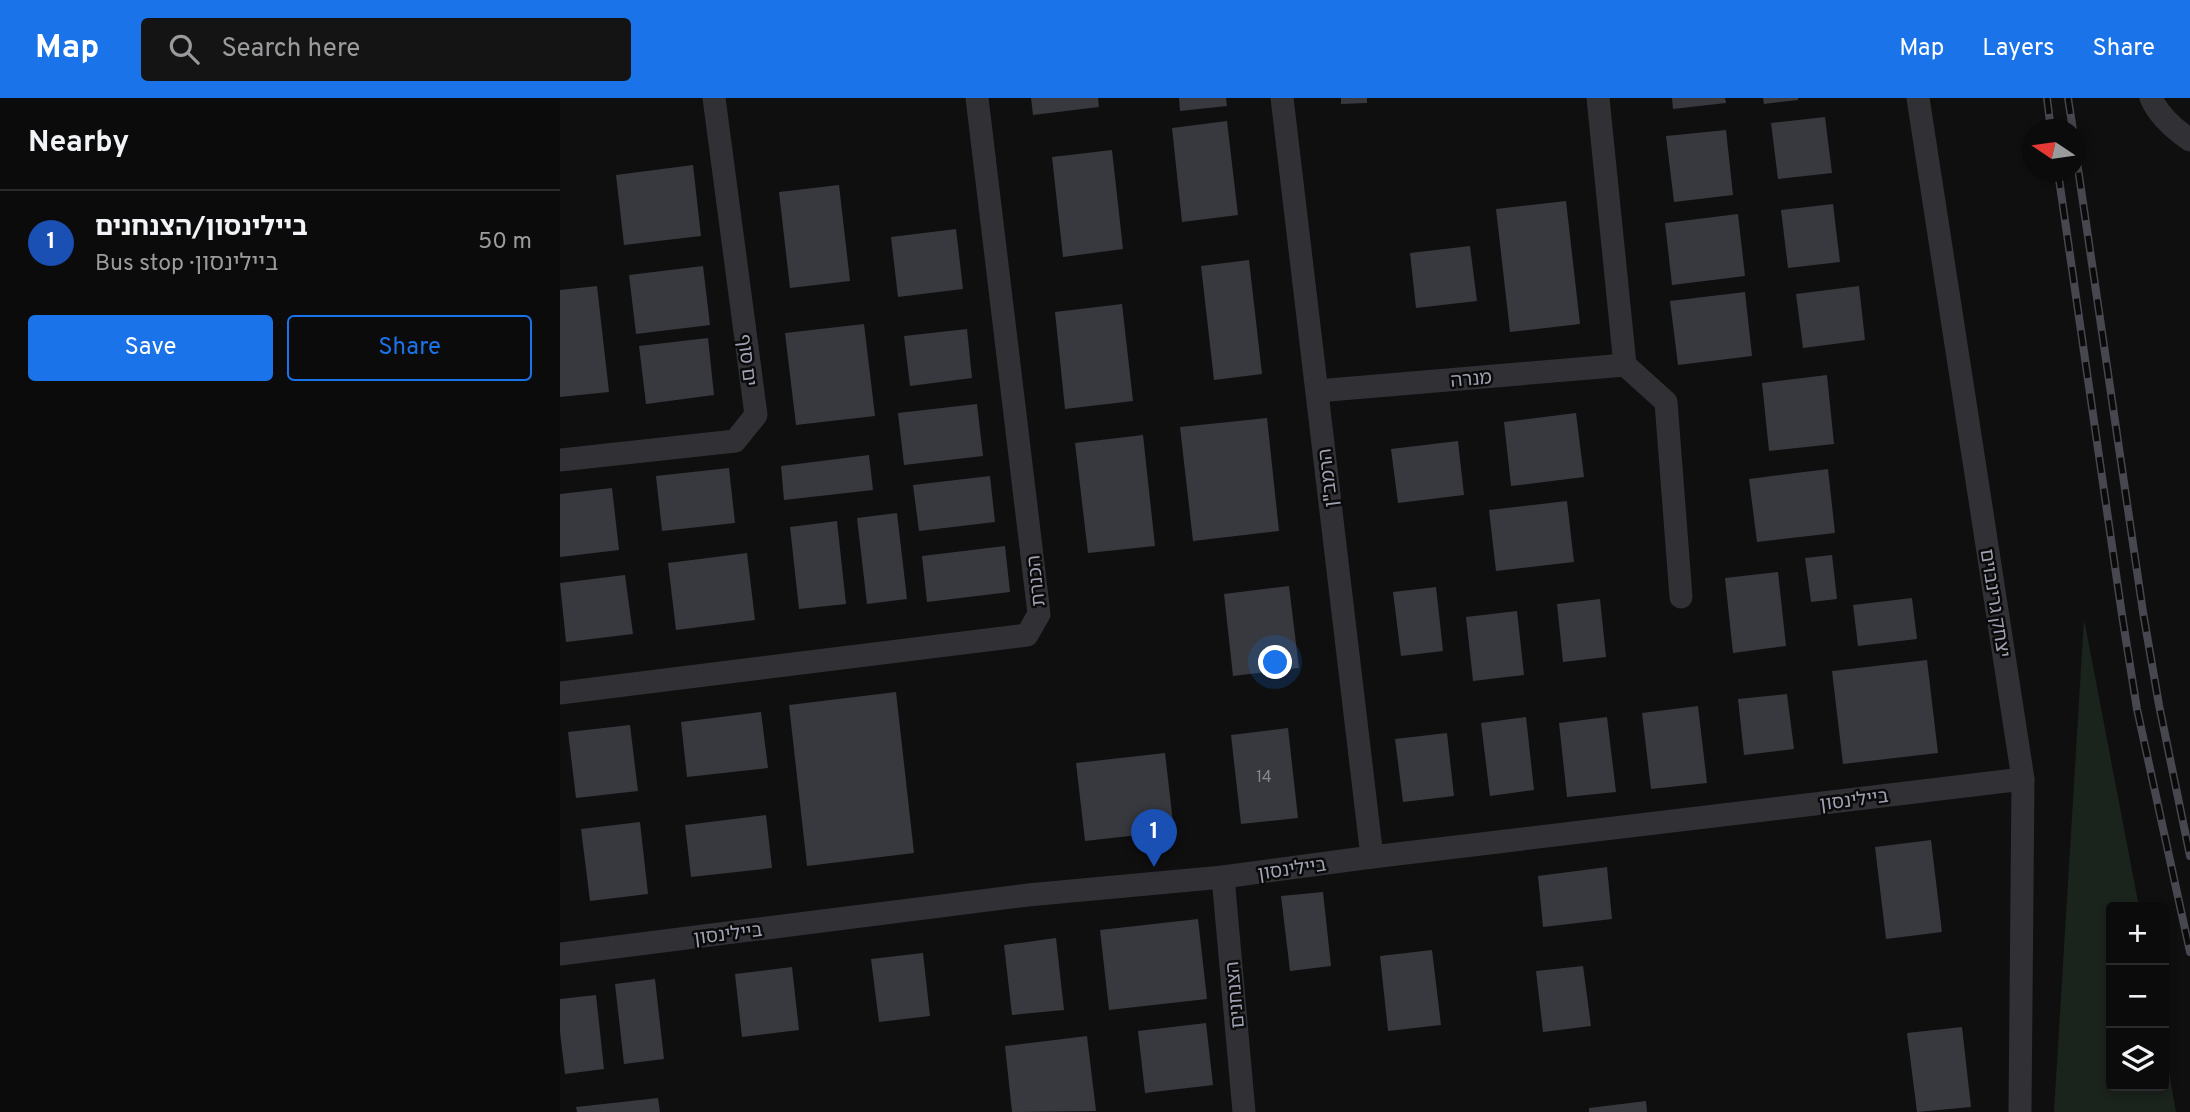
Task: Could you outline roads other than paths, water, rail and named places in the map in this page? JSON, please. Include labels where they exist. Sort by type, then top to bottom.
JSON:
[{"type":"street","name":"ים סוף","points":[[560,460],[734,441],[756,415],[714,98]]},
{"type":"street","name":"הכנרת","points":[[560,693],[1027,635],[1039,614],[977,98]]},
{"type":"street","name":"הרמב\"ן","points":[[1282,98],[1372,857]]},
{"type":"street","points":[[1598,98],[1625,365],[1666,402],[1681,597]]},
{"type":"street","name":"יצחק גרינבוים","points":[[1918,98],[2023,779],[2020,1112]]},
{"type":"street","points":[[2151,98],[2172,127],[2190,140]]},
{"type":"street","name":"מנרה","points":[[1317,391],[1625,365]]},
{"type":"street","name":"ביילינסון","points":[[560,954],[1028,895],[1223,877],[2023,779]]},
{"type":"street","name":"הצנחנים","points":[[1223,877],[1244,1112]]},
{"type":"railway","points":[[2047,98],[2050,119]]},
{"type":"railway","points":[[2068,98],[2071,119]]},
{"type":"railway","points":[[2059,182],[2137,709],[2190,952]]},
{"type":"railway","points":[[2080,182],[2143,612],[2190,856]]},
{"type":"place","name":"ביילינסון/הצנחנים","points":[[1154,867]]}]
